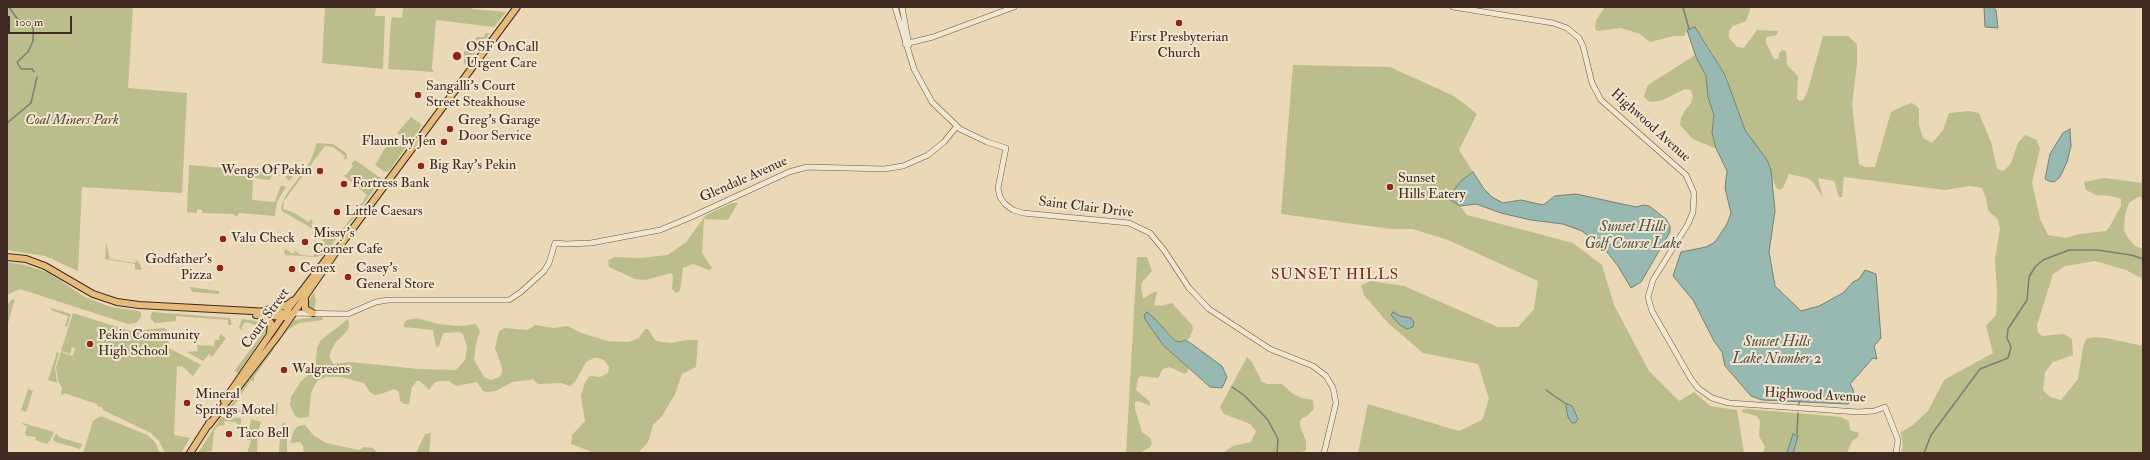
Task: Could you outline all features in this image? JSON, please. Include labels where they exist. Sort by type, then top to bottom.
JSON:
[{"type":"main road","name":"Court Street","points":[[190,453],[270,334],[305,298],[364,213],[517,7]]},
{"type":"main road","name":"Court Street","points":[[208,425],[244,381],[288,315],[298,296],[364,213]]},
{"type":"main road","points":[[7,256],[45,266],[93,294],[112,301],[139,305],[288,315]]},
{"type":"main road","points":[[262,313],[287,305],[298,296]]},
{"type":"main road","points":[[305,298],[305,309],[313,313]]},
{"type":"main road","points":[[262,313],[271,323],[270,334]]},
{"type":"street","points":[[895,7],[914,69],[932,102],[957,126]]},
{"type":"street","points":[[902,7],[907,44]]},
{"type":"street","points":[[907,44],[933,37],[1014,7]]},
{"type":"street","name":"Highwood Avenue","points":[[1453,7],[1553,23],[1568,28],[1579,38],[1583,46],[1592,83],[1601,100],[1686,175],[1694,193],[1693,212],[1688,224],[1653,280],[1648,297],[1652,311],[1691,380],[1698,388],[1712,398],[1729,403],[1854,412],[1874,411],[1886,407],[1898,440],[1896,453]]},
{"type":"street","name":"Saint Clair Drive","points":[[957,126],[987,142],[1006,148],[998,188],[1002,200],[1009,208],[1029,213],[1124,222],[1141,228],[1157,240],[1188,288],[1210,309],[1270,349],[1313,366],[1324,374],[1333,388],[1336,403],[1325,443],[1324,453]]},
{"type":"street","name":"Glendale Avenue","points":[[326,313],[351,313],[376,302],[388,300],[509,300],[517,295],[544,271],[549,263],[555,243],[591,243],[660,230],[789,172],[807,167],[884,169],[907,165],[924,158],[938,148],[957,126]]},
{"type":"street","points":[[288,315],[326,313]]},
{"type":"street","points":[[288,315],[326,313]]},
{"type":"green space","name":"Coal Miners Park","points":[[7,7],[133,7],[128,88],[187,93],[182,193],[82,187],[78,271],[45,256],[7,250]]},
{"type":"green space","points":[[325,7],[376,7],[375,16],[385,16],[383,69],[322,63]]},
{"type":"green space","points":[[403,7],[472,7],[472,9],[506,12],[494,27],[436,20],[432,68],[434,72],[388,69],[391,21],[392,17],[402,18]]},
{"type":"green space","points":[[1605,7],[1751,7],[1746,21],[1733,26],[1729,31],[1729,38],[1737,47],[1744,48],[1757,30],[1778,31],[1777,35],[1766,37],[1766,43],[1774,59],[1778,59],[1779,53],[1782,50],[1786,51],[1787,65],[1798,76],[1797,98],[1799,101],[1803,100],[1807,93],[1823,36],[1848,36],[1857,44],[1857,63],[1852,105],[1859,164],[1865,167],[1875,167],[1891,112],[1901,107],[1912,103],[1919,108],[1919,125],[1923,138],[1932,143],[1943,130],[1949,113],[1969,111],[1979,113],[1991,142],[1997,169],[2004,171],[2011,163],[2018,143],[2025,135],[2037,140],[2040,149],[2032,182],[2040,219],[2048,235],[2066,238],[2079,234],[2106,231],[2110,226],[2121,206],[2121,199],[2111,196],[2096,195],[2086,190],[2084,182],[2104,178],[2143,183],[2143,197],[2138,197],[2129,203],[2125,215],[2124,230],[2128,238],[2135,246],[2143,249],[2143,279],[2126,270],[2095,261],[2065,266],[2053,274],[2037,325],[2038,332],[2042,336],[2064,334],[2072,339],[2073,355],[2053,362],[2045,372],[2043,390],[2050,397],[2061,400],[2078,379],[2083,347],[2086,339],[2094,337],[2106,338],[2143,346],[2143,453],[1901,453],[1903,446],[1901,432],[1913,425],[1928,411],[1944,380],[1993,353],[1986,326],[1996,315],[1997,294],[1995,259],[2000,229],[1998,220],[1988,210],[1986,198],[1982,188],[1970,186],[1945,190],[1844,177],[1842,197],[1839,197],[1834,181],[1818,178],[1823,198],[1813,182],[1807,178],[1789,174],[1783,188],[1779,190],[1776,187],[1762,154],[1745,130],[1731,95],[1728,80],[1701,35],[1687,30],[1684,36],[1674,36],[1650,42],[1640,34],[1621,28],[1597,31],[1595,29],[1596,20]]},
{"type":"green space","points":[[486,33],[490,33],[480,46],[475,46],[476,37],[484,37]]},
{"type":"green space","points":[[464,51],[476,52],[466,65],[464,63]]},
{"type":"green space","points":[[1695,55],[1706,76],[1708,97],[1714,115],[1712,133],[1717,149],[1693,139],[1680,125],[1681,118],[1690,105],[1693,97],[1691,90],[1685,89],[1663,100],[1653,102],[1648,101],[1644,96],[1648,85]]},
{"type":"green space","points":[[1293,65],[1390,67],[1454,96],[1477,114],[1459,150],[1473,172],[1469,174],[1447,198],[1460,206],[1467,215],[1573,243],[1602,265],[1614,305],[1649,371],[1679,401],[1694,392],[1710,406],[1737,410],[1744,453],[1358,453],[1368,404],[1459,431],[1482,420],[1489,399],[1478,364],[1423,353],[1388,323],[1364,295],[1361,285],[1371,281],[1404,286],[1498,327],[1518,327],[1534,309],[1538,281],[1448,240],[1413,229],[1391,229],[1281,214]]},
{"type":"green space","points":[[411,117],[422,125],[410,142],[397,133]]},
{"type":"green space","points":[[395,140],[406,147],[389,171],[385,172],[375,165],[388,143]]},
{"type":"green space","points":[[317,143],[333,144],[346,153],[347,158],[343,160],[345,156],[333,147],[325,146],[284,201],[283,209],[295,213],[308,222],[311,219],[313,222],[311,225],[331,239],[333,236],[336,238],[354,214],[352,210],[356,215],[323,255],[316,257],[286,255],[284,253],[285,249],[293,254],[295,251],[301,255],[313,256],[315,253],[318,255],[325,243],[322,241],[325,236],[282,211],[281,207],[286,195],[310,162]]},
{"type":"green space","points":[[355,160],[382,179],[362,206],[357,204],[361,204],[367,195],[343,175],[346,175],[353,166],[351,164]]},
{"type":"green space","points":[[189,165],[286,173],[293,177],[289,181],[285,176],[272,175],[270,180],[253,178],[252,200],[275,202],[281,185],[286,187],[277,202],[275,216],[239,213],[237,217],[233,214],[202,213],[202,210],[197,209],[197,213],[187,212]]},
{"type":"green space","points":[[732,203],[738,203],[728,220],[704,219],[702,253],[712,268],[709,270],[693,264],[683,268],[680,291],[676,293],[672,289],[673,276],[671,273],[646,280],[635,279],[609,267],[608,261],[614,257],[641,258],[668,255],[686,242],[706,215]]},
{"type":"green space","points":[[106,242],[110,259],[135,263],[136,260],[140,264],[142,270],[135,269],[135,264],[105,259]]},
{"type":"green space","points":[[1137,257],[1147,257],[1152,271],[1142,282],[1141,287],[1143,299],[1154,292],[1157,292],[1154,305],[1160,306],[1172,303],[1192,325],[1193,329],[1189,339],[1181,342],[1175,341],[1155,319],[1163,345],[1188,367],[1188,371],[1185,374],[1169,367],[1163,369],[1158,378],[1141,376],[1138,378],[1136,390],[1150,402],[1150,406],[1138,401],[1135,402],[1135,409],[1142,432],[1150,438],[1152,443],[1150,447],[1140,453],[1126,453]]},
{"type":"green space","points":[[7,262],[25,265],[47,272],[85,297],[111,307],[139,311],[141,313],[141,317],[136,323],[128,324],[20,289],[7,295]]},
{"type":"green space","points":[[190,287],[219,291],[219,294],[192,292]]},
{"type":"green space","points":[[314,292],[316,301],[314,309],[312,310],[307,304]]},
{"type":"green space","points":[[15,299],[7,326],[7,305],[11,300]]},
{"type":"green space","points":[[51,308],[71,314],[67,327],[65,326],[68,316],[51,310]]},
{"type":"green space","points":[[152,312],[230,318],[232,325],[228,325],[228,320],[176,316],[176,321],[155,323],[150,318]]},
{"type":"green space","points":[[73,313],[130,331],[165,328],[168,332],[169,348],[201,365],[193,376],[183,367],[177,366],[174,435],[190,438],[181,453],[165,453],[159,441],[151,433],[103,410],[102,407],[97,406],[97,404],[64,393],[63,395],[61,394],[62,388],[58,381],[56,367],[61,352],[72,356],[73,355],[75,348],[72,347],[70,354],[61,351]]},
{"type":"green space","points":[[322,317],[323,320],[299,323],[289,329],[280,340],[294,320]]},
{"type":"green space","points":[[417,318],[438,324],[461,326],[476,324],[480,331],[476,344],[474,360],[484,377],[491,380],[502,374],[502,368],[495,348],[499,331],[505,328],[528,330],[535,325],[554,328],[568,326],[579,332],[607,341],[629,342],[639,338],[645,329],[648,329],[655,340],[661,342],[672,343],[686,340],[698,340],[696,367],[682,374],[675,394],[662,416],[653,425],[648,442],[638,453],[595,453],[571,444],[572,435],[585,421],[581,396],[585,382],[590,376],[600,377],[608,373],[609,367],[604,360],[599,358],[594,358],[586,362],[575,382],[570,386],[561,383],[538,384],[533,379],[512,382],[496,391],[487,392],[483,391],[477,382],[456,386],[449,381],[440,381],[435,382],[429,390],[420,381],[417,381],[412,387],[409,404],[404,404],[400,401],[399,392],[394,389],[374,395],[364,383],[341,377],[326,377],[317,381],[311,393],[309,417],[299,418],[295,416],[290,405],[291,397],[301,381],[315,370],[317,348],[321,340],[348,319],[349,326],[347,331],[335,343],[329,356],[333,364],[351,362],[418,369],[456,370],[465,360],[467,347],[463,334],[459,332],[443,333],[439,346],[436,347],[433,330],[404,327],[404,323],[407,320]]},
{"type":"green space","points":[[242,319],[258,322],[256,325],[245,322],[241,328],[243,331],[239,328]]},
{"type":"green space","points":[[260,321],[268,324],[267,330],[238,374],[235,370],[263,333],[263,329],[257,325]]},
{"type":"green space","points":[[220,334],[226,338],[212,357],[209,354],[203,361],[187,352],[198,351],[197,345],[214,346],[215,340],[219,340]]},
{"type":"green space","points":[[273,347],[274,349],[254,377],[254,382],[251,380],[233,407],[246,413],[270,415],[278,402],[277,416],[226,412]]},
{"type":"green space","points":[[57,352],[59,353],[55,367],[57,383],[48,380]]},
{"type":"green space","points":[[1247,357],[1252,362],[1262,382],[1267,384],[1282,384],[1293,394],[1302,398],[1313,400],[1314,409],[1300,421],[1300,426],[1306,441],[1306,450],[1300,453],[1223,453],[1233,446],[1251,442],[1256,431],[1250,424],[1224,414],[1220,407]]},
{"type":"green space","points":[[28,389],[33,391],[26,412],[21,410]]},
{"type":"green space","points":[[1747,409],[1841,417],[1849,421],[1850,430],[1859,433],[1858,437],[1852,441],[1847,453],[1763,453],[1765,447],[1759,436],[1760,421],[1757,416],[1742,412],[1742,410]]},
{"type":"green space","points":[[101,416],[147,435],[155,442],[160,453],[83,453],[93,421]]},
{"type":"green space","points":[[221,417],[241,418],[241,424],[238,426],[236,422],[224,421],[225,425],[218,426],[214,431],[212,451],[198,453]]},
{"type":"green space","points":[[251,419],[261,422],[258,433],[257,453],[247,453],[251,440],[247,440]]},
{"type":"green space","points":[[285,422],[287,433],[287,453],[279,453],[281,425]]},
{"type":"green space","points":[[23,423],[54,432],[47,444],[35,440],[36,437],[26,436],[25,433],[27,426],[22,424]]},
{"type":"green space","points":[[305,425],[314,436],[326,443],[359,450],[364,447],[373,448],[377,452],[386,453],[304,453],[303,446],[300,442],[290,443],[294,430],[298,426]]},
{"type":"green space","points":[[56,433],[59,437],[82,444],[80,449],[53,440]]},
{"type":"green space","points":[[431,433],[429,453],[416,453],[425,434]]},
{"type":"water","points":[[1984,7],[1993,7],[1996,10],[1998,28],[1985,27]]},
{"type":"water","name":"Sunset Hills Lake Number 2","points":[[1695,27],[1725,75],[1745,130],[1767,160],[1771,170],[1775,211],[1769,252],[1775,286],[1801,311],[1819,306],[1843,293],[1853,282],[1859,279],[1865,270],[1876,274],[1881,338],[1874,346],[1877,359],[1873,358],[1850,384],[1853,389],[1854,399],[1848,404],[1762,400],[1751,396],[1725,366],[1722,352],[1714,341],[1693,300],[1673,276],[1681,252],[1706,247],[1715,242],[1727,224],[1731,213],[1725,188],[1727,171],[1716,148],[1712,133],[1714,115],[1708,97],[1706,76],[1696,57],[1687,30]]},
{"type":"water","points":[[2070,129],[2071,146],[2067,162],[2060,177],[2054,182],[2049,181],[2045,179],[2050,154],[2063,133]]},
{"type":"water","name":"Sunset Hills Golf Course Lake","points":[[1473,172],[1484,189],[1492,197],[1503,203],[1521,200],[1543,205],[1555,196],[1576,194],[1636,207],[1644,205],[1649,206],[1666,219],[1670,226],[1670,232],[1641,282],[1631,288],[1618,266],[1604,248],[1582,231],[1563,224],[1531,220],[1501,213],[1476,204],[1460,206],[1447,198],[1462,180]]},
{"type":"water","points":[[1147,312],[1175,341],[1181,342],[1185,340],[1189,342],[1222,366],[1227,377],[1222,388],[1210,387],[1163,345],[1145,319],[1144,315]]},
{"type":"water","points":[[1393,312],[1400,316],[1411,318],[1414,322],[1413,327],[1407,329],[1400,325],[1391,315]]},
{"type":"water","points":[[1567,404],[1572,406],[1578,419],[1575,423],[1572,423],[1568,417]]},
{"type":"water","points":[[1793,434],[1798,436],[1793,453],[1787,453]]},
{"type":"waterway","points":[[9,7],[18,20],[28,22],[33,26],[33,41],[28,52],[17,62],[21,69],[32,69],[34,72]]},
{"type":"waterway","points":[[1683,7],[1689,29]]},
{"type":"waterway","points":[[7,123],[31,103],[37,77]]},
{"type":"waterway","points":[[1924,453],[1931,435],[1980,369],[2008,358],[2011,347],[2007,338],[2008,329],[2027,300],[2029,277],[2035,267],[2043,260],[2069,250],[2097,250],[2131,255],[2143,259]]},
{"type":"waterway","points":[[1232,387],[1245,396],[1268,420],[1278,439],[1277,453]]},
{"type":"waterway","points":[[1546,390],[1566,404]]},
{"type":"waterway","points":[[1798,406],[1800,401]]},
{"type":"waterway","points":[[1797,434],[1798,413]]},
{"type":"place","name":"First Presbyterian Church","points":[[1179,23]]},
{"type":"place","name":"OSF OnCall Urgent Care","points":[[457,56]]},
{"type":"place","name":"Sangalli’s Court Street Steakhouse","points":[[418,95]]},
{"type":"place","name":"Greg's Garage Door Service","points":[[450,129]]},
{"type":"place","name":"Flaunt by Jen","points":[[444,142]]},
{"type":"place","name":"Big Ray's Pekin","points":[[421,166]]},
{"type":"place","name":"Wengs Of Pekin","points":[[320,171]]},
{"type":"place","name":"Fortress Bank","points":[[344,184]]},
{"type":"place","name":"Sunset Hills Eatery","points":[[1390,187]]},
{"type":"place","name":"Little Caesars","points":[[337,212]]},
{"type":"place","name":"Valu Check","points":[[223,239]]},
{"type":"place","name":"Missy's Corner Cafe","points":[[305,242]]},
{"type":"place","name":"Godfather's Pizza","points":[[220,268]]},
{"type":"place","name":"Cenex","points":[[292,269]]},
{"type":"place","name":"Casey's General Store","points":[[348,277]]},
{"type":"place","name":"Pekin Community High School","points":[[90,344]]},
{"type":"place","name":"Walgreens","points":[[284,370]]},
{"type":"place","name":"Mineral Springs Motel","points":[[187,403]]},
{"type":"place","name":"Taco Bell","points":[[229,434]]},
{"type":"district","name":"SUNSET HILLS","points":[[1335,276]]}]
